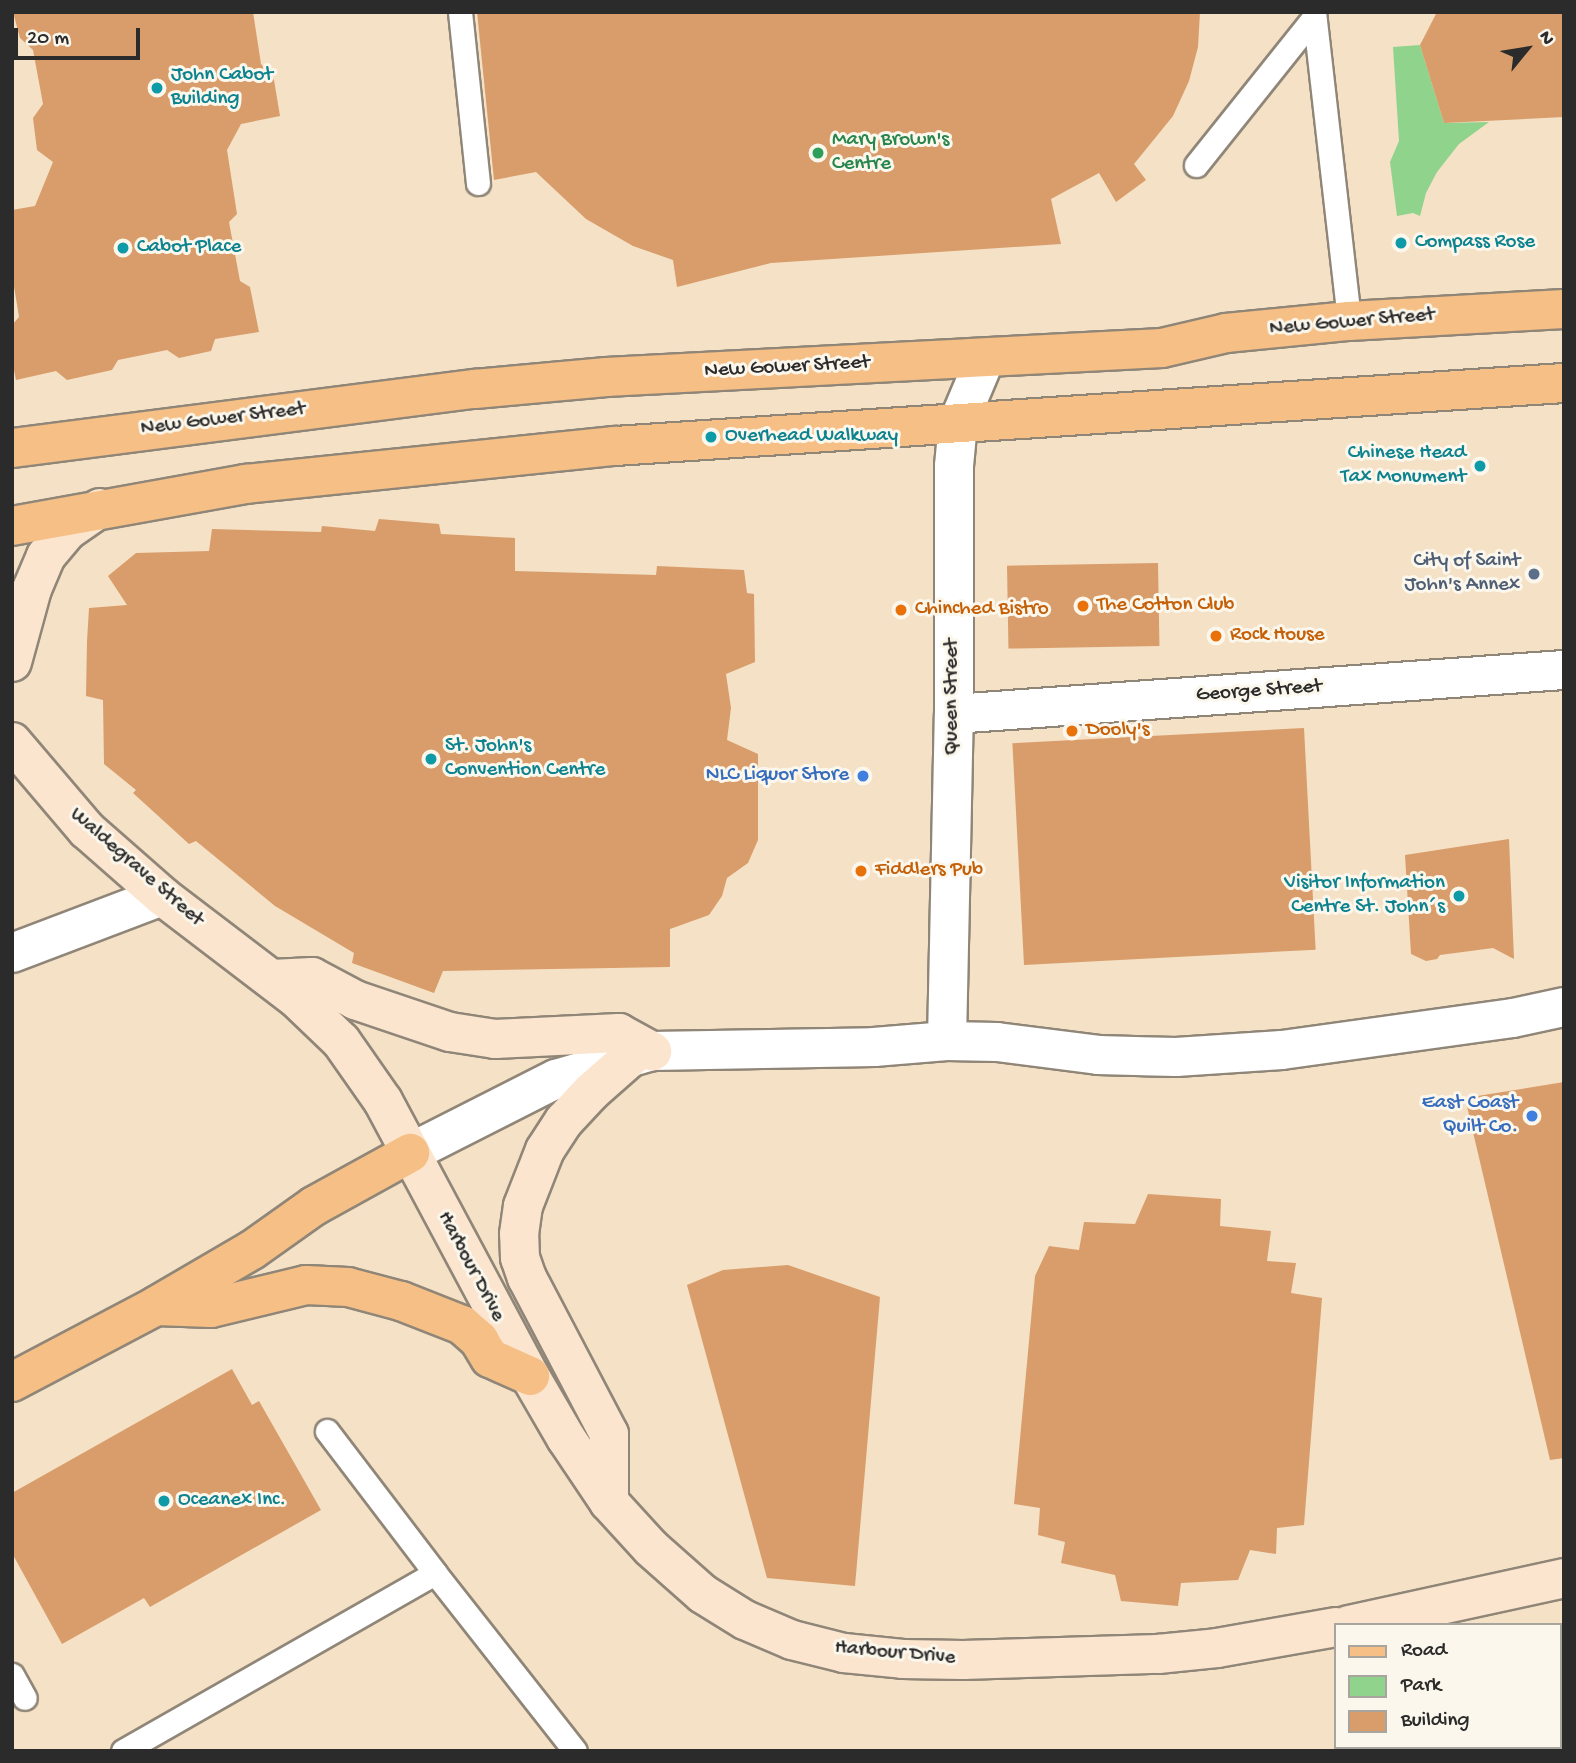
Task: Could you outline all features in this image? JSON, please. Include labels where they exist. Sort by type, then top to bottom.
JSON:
[{"type":"main road","name":"New Gower Street","points":[[12,449],[514,385],[606,377],[1162,348],[1226,333],[1349,321],[1564,309]]},
{"type":"main road","points":[[12,526],[100,508],[246,484],[615,446],[1564,383]]},
{"type":"main road","points":[[12,662],[32,589],[46,556],[67,531],[100,508]]},
{"type":"main road","name":"Waldegrave Street","points":[[12,742],[87,830],[162,896],[272,979],[341,1041],[373,1085],[410,1153]]},
{"type":"main road","points":[[272,979],[312,977],[355,1000],[450,1032],[495,1039],[619,1033],[642,1053],[591,1092],[564,1121],[545,1150],[523,1206],[519,1234],[520,1258],[527,1278],[609,1434],[609,1502]]},
{"type":"main road","points":[[12,1382],[156,1306],[251,1250],[314,1206],[410,1153]]},
{"type":"main road","name":"Harbour Drive","points":[[410,1153],[530,1376],[609,1502],[651,1548],[703,1594],[745,1620],[793,1640],[844,1653],[963,1660],[1158,1654],[1217,1648],[1334,1627]]},
{"type":"main road","points":[[156,1306],[211,1308],[306,1285],[348,1287],[377,1293],[462,1325],[479,1340],[490,1359],[530,1376]]},
{"type":"main road","points":[[1358,1623],[1564,1578]]},
{"type":"street","name":"Queen Street","points":[[947,1041],[954,714],[954,466],[958,423],[985,359]]},
{"type":"street","name":"George Street","points":[[954,714],[1564,670]]},
{"type":"street","points":[[12,953],[162,896]]},
{"type":"street","points":[[410,1153],[556,1079],[642,1053],[874,1047],[947,1041],[996,1042],[1098,1055],[1176,1057],[1282,1050],[1513,1018],[1564,1007]]},
{"type":"lane","points":[[460,12],[478,183]]},
{"type":"lane","points":[[1196,165],[1314,15]]},
{"type":"lane","points":[[1314,15],[1349,321]]},
{"type":"lane","points":[[327,1431],[575,1751]]},
{"type":"lane","points":[[123,1751],[435,1573]]},
{"type":"lane","points":[[12,1675],[25,1698]]},
{"type":"green space","points":[[1420,45],[1444,123],[1489,122],[1459,144],[1437,172],[1426,193],[1420,216],[1413,213],[1397,216],[1390,162],[1399,141],[1393,47]]},
{"type":"building","points":[[13,12],[253,12],[261,64],[274,80],[280,116],[241,124],[227,150],[237,214],[229,222],[240,281],[250,287],[259,332],[215,339],[211,351],[179,358],[167,350],[118,360],[112,370],[67,380],[56,371],[16,380],[12,360],[12,325],[19,317],[12,274],[12,210],[35,206],[53,162],[37,150],[33,118],[43,104],[33,50],[20,38]]},
{"type":"building","name":"Mary Brown's Centre","points":[[477,12],[1200,12],[1198,47],[1189,81],[1173,116],[1134,164],[1146,180],[1116,202],[1099,173],[1051,199],[1061,244],[771,263],[677,287],[673,260],[633,246],[586,219],[536,172],[494,180]]},
{"type":"building","points":[[1437,12],[1564,12],[1564,117],[1444,123],[1420,45]]},
{"type":"building","name":"St. John's Convention Centre","points":[[379,519],[439,524],[441,534],[515,538],[515,571],[656,575],[657,566],[744,570],[747,593],[754,594],[755,662],[726,674],[731,708],[727,740],[758,754],[758,840],[748,863],[727,878],[722,896],[709,915],[670,929],[670,967],[443,971],[434,993],[352,963],[354,953],[275,906],[196,841],[189,844],[133,793],[136,790],[104,764],[103,700],[86,696],[89,608],[127,605],[108,576],[136,553],[209,551],[212,529],[321,532],[322,526],[375,531]]},
{"type":"building","name":"The Cotton Club","points":[[1158,563],[1159,646],[1008,649],[1007,566]]},
{"type":"building","points":[[1304,728],[1316,950],[1024,965],[1012,743]]},
{"type":"building","name":"Visitor Information Centre St. John´s","points":[[1509,839],[1514,959],[1493,948],[1440,955],[1437,959],[1426,961],[1411,954],[1405,855]]},
{"type":"building","points":[[1564,1082],[1564,1458],[1550,1460],[1465,1098]]},
{"type":"building","points":[[1148,1194],[1221,1199],[1220,1226],[1271,1231],[1267,1261],[1296,1263],[1291,1293],[1322,1298],[1304,1525],[1277,1528],[1276,1554],[1250,1550],[1238,1580],[1181,1583],[1178,1606],[1121,1601],[1115,1575],[1061,1563],[1065,1542],[1038,1535],[1040,1508],[1014,1504],[1035,1276],[1049,1246],[1079,1250],[1084,1222],[1135,1224]]},
{"type":"building","points":[[788,1265],[880,1297],[855,1586],[767,1578],[687,1285],[723,1270]]},
{"type":"building","name":"Oceanex Inc.","points":[[232,1369],[252,1405],[259,1401],[321,1510],[150,1607],[144,1598],[62,1644],[12,1553],[12,1493]]},
{"type":"place","name":"John Cabot Building","points":[[157,88]]},
{"type":"place","name":"Mary Brown's Centre","points":[[818,153]]},
{"type":"place","name":"Compass Rose","points":[[1401,243]]},
{"type":"place","name":"Cabot Place","points":[[123,248]]},
{"type":"place","name":"Overhead Walkway","points":[[711,437]]},
{"type":"place","name":"Chinese Head Tax Monument","points":[[1480,466]]},
{"type":"place","name":"City of Saint John's Annex","points":[[1534,574]]},
{"type":"place","name":"The Cotton Club","points":[[1083,606]]},
{"type":"place","name":"Chinched Bistro","points":[[901,610]]},
{"type":"place","name":"Rock House","points":[[1216,636]]},
{"type":"place","name":"Dooly's","points":[[1072,731]]},
{"type":"place","name":"St. John's Convention Centre","points":[[431,759]]},
{"type":"place","name":"NLC Liquor Store","points":[[863,776]]},
{"type":"place","name":"Fiddlers Pub","points":[[861,871]]},
{"type":"place","name":"Visitor Information Centre St. John´s","points":[[1459,896]]},
{"type":"place","name":"East Coast Quilt Co.","points":[[1532,1116]]},
{"type":"place","name":"Oceanex Inc.","points":[[164,1501]]}]
